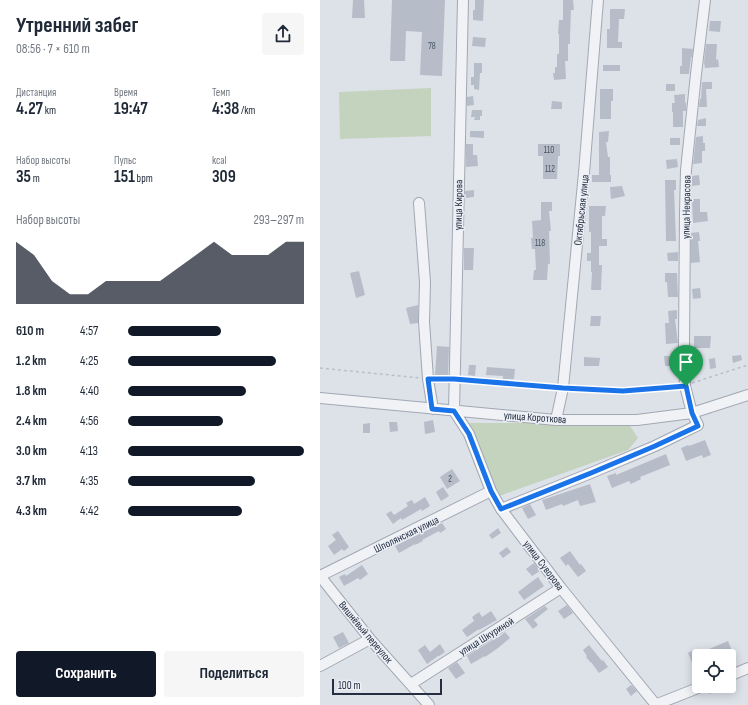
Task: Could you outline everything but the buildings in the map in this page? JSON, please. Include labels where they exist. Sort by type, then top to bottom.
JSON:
[{"type":"street","name":"улица Кирова","points":[[454,411],[463,0]]},
{"type":"street","name":"Октябрьская улица","points":[[556,420],[563,388],[584,173],[598,0]]},
{"type":"street","name":"улица Некрасова","points":[[501,509],[655,446],[698,426],[692,413],[686,386],[684,347],[685,214],[686,170],[705,0]]},
{"type":"street","points":[[419,203],[424,282],[424,322],[428,379],[432,409]]},
{"type":"street","name":"улица Короткова","points":[[320,398],[556,420],[637,420],[692,413],[748,395]]},
{"type":"street","name":"улица Суворова","points":[[454,411],[469,434],[491,491],[501,509],[561,588],[655,705]]},
{"type":"street","name":"Шполянская улица","points":[[320,576],[491,491]]},
{"type":"street","name":"Вишнёвый переулок","points":[[320,576],[370,639],[429,705]]},
{"type":"street","name":"улица Шкуриной","points":[[411,684],[561,588]]},
{"type":"street","points":[[320,666],[370,639]]},
{"type":"street","points":[[736,673],[748,668]]},
{"type":"street","points":[[655,705],[692,690]]},
{"type":"path","points":[[320,368],[428,379],[454,379],[563,388],[623,391],[686,386],[748,365]]},
{"type":"green space","points":[[431,88],[431,136],[340,139],[339,92]]},
{"type":"green space","points":[[465,423],[628,423],[638,438],[628,450],[499,496]]},
{"type":"route","points":[[428,379],[454,379],[563,388],[623,391],[686,386],[692,413],[698,426],[591,473],[501,509],[491,491],[469,434],[454,411],[432,409],[428,379]]}]
